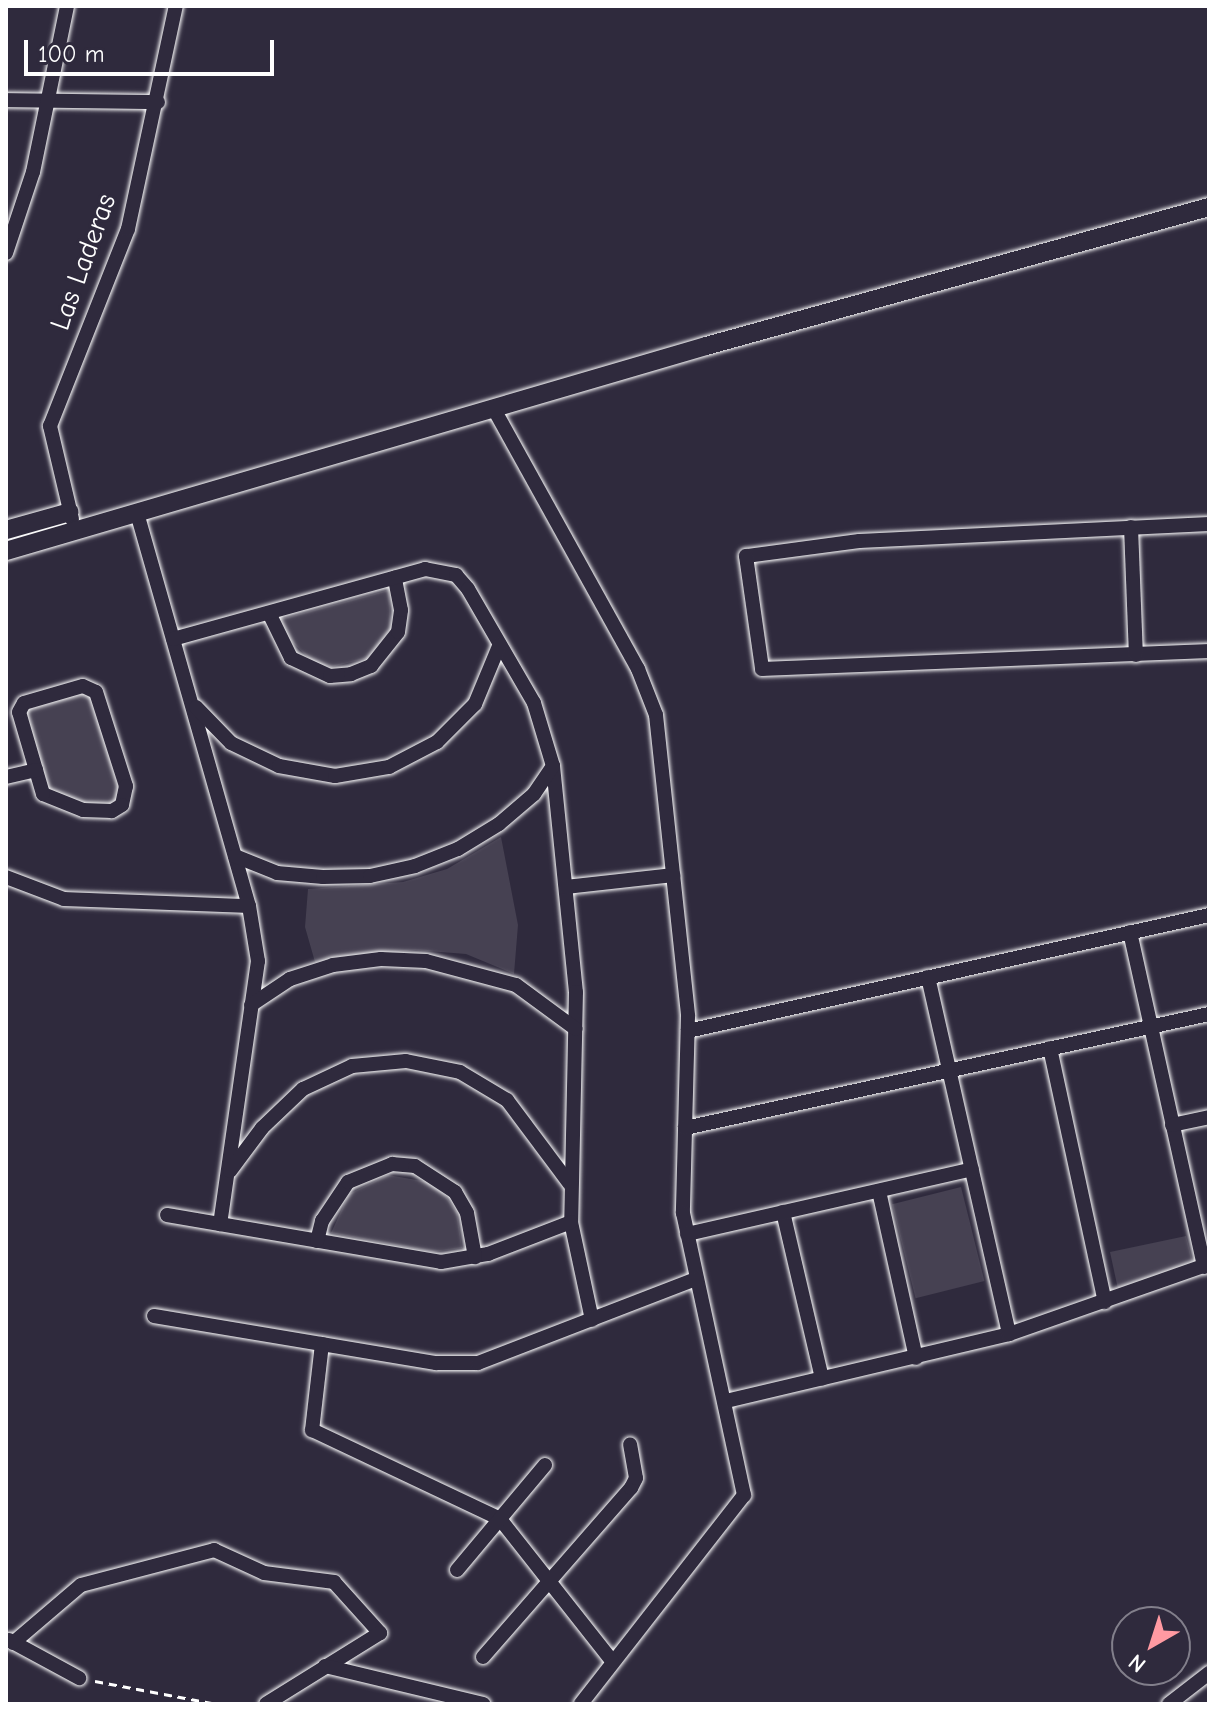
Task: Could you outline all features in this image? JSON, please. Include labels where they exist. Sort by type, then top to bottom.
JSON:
[{"type":"street","points":[[6,253],[33,172],[67,6]]},
{"type":"street","name":"Las Laderas","points":[[76,531],[50,426],[128,229],[158,102],[176,6]]},
{"type":"street","points":[[6,100],[158,102]]},
{"type":"street","points":[[6,551],[495,411],[721,342],[1209,207]]},
{"type":"street","points":[[495,411],[638,669],[656,715],[688,1031],[685,1128],[687,1234],[726,1401],[744,1495],[581,1704]]},
{"type":"street","points":[[6,530],[70,512]]},
{"type":"street","points":[[137,513],[249,906],[258,961],[220,1224]]},
{"type":"street","points":[[1209,524],[859,541],[746,556],[762,669],[1209,651]]},
{"type":"street","points":[[1131,527],[1136,655]]},
{"type":"street","points":[[173,639],[425,569],[456,575],[534,703],[553,766],[566,887],[576,1029],[569,1183],[571,1222],[592,1320]]},
{"type":"street","points":[[269,613],[291,658],[319,673],[351,674],[379,659],[398,632],[401,610],[395,578]]},
{"type":"street","points":[[191,701],[231,743],[279,766],[335,776],[389,767],[437,742],[475,704],[499,646]]},
{"type":"street","points":[[91,686],[126,786],[122,805],[112,811],[60,804],[43,794],[36,770],[19,707],[91,686]]},
{"type":"street","points":[[235,856],[277,873],[323,877],[370,876],[415,866],[458,849],[499,824],[534,794],[553,766]]},
{"type":"street","points":[[6,777],[36,770]]},
{"type":"street","points":[[566,887],[673,875]]},
{"type":"street","points":[[6,877],[64,899],[249,906]]},
{"type":"street","points":[[688,1031],[1209,915]]},
{"type":"street","points":[[726,1401],[1009,1334],[1206,1266],[1130,932]]},
{"type":"street","points":[[251,1005],[290,979],[333,965],[381,959],[426,961],[516,985],[576,1029]]},
{"type":"street","points":[[928,977],[1009,1334]]},
{"type":"street","points":[[685,1128],[1209,1014]]},
{"type":"street","points":[[1050,1048],[1105,1302]]},
{"type":"street","points":[[227,1175],[262,1128],[303,1089],[352,1066],[406,1061],[460,1072],[507,1100],[569,1183]]},
{"type":"street","points":[[1172,1125],[1209,1117]]},
{"type":"street","points":[[317,1241],[322,1221],[348,1182],[368,1170],[404,1165],[437,1176],[455,1192],[467,1213],[475,1257]]},
{"type":"street","points":[[687,1234],[972,1169]]},
{"type":"street","points":[[879,1191],[916,1358]]},
{"type":"street","points":[[783,1212],[822,1378]]},
{"type":"street","points":[[167,1215],[422,1260],[475,1257],[571,1222]]},
{"type":"street","points":[[154,1316],[436,1363],[478,1363],[696,1279]]},
{"type":"street","points":[[322,1344],[312,1430],[500,1519],[612,1661]]},
{"type":"street","points":[[483,1657],[631,1488],[636,1478],[630,1445]]},
{"type":"street","points":[[457,1570],[545,1465]]},
{"type":"street","points":[[79,1678],[10,1640],[81,1585],[214,1550],[264,1573],[334,1582],[380,1633],[266,1704]]},
{"type":"street","points":[[325,1666],[483,1704]]},
{"type":"street","points":[[1169,1704],[1209,1673]]},
{"type":"path","points":[[79,1678],[217,1704]]},
{"type":"shaded area","points":[[389,590],[391,628],[368,658],[331,667],[313,662],[287,637],[281,619]]},
{"type":"shaded area","points":[[90,691],[120,794],[109,806],[70,800],[48,789],[26,710]]},
{"type":"shaded area","points":[[501,837],[518,925],[514,974],[466,954],[415,950],[315,962],[305,927],[308,889],[403,882],[447,869]]},
{"type":"shaded area","points":[[388,1175],[428,1182],[445,1195],[457,1213],[462,1248],[433,1252],[331,1233],[349,1194]]},
{"type":"shaded area","points":[[961,1187],[984,1281],[916,1298],[892,1204]]},
{"type":"shaded area","points":[[1186,1236],[1196,1275],[1121,1303],[1110,1252]]}]
